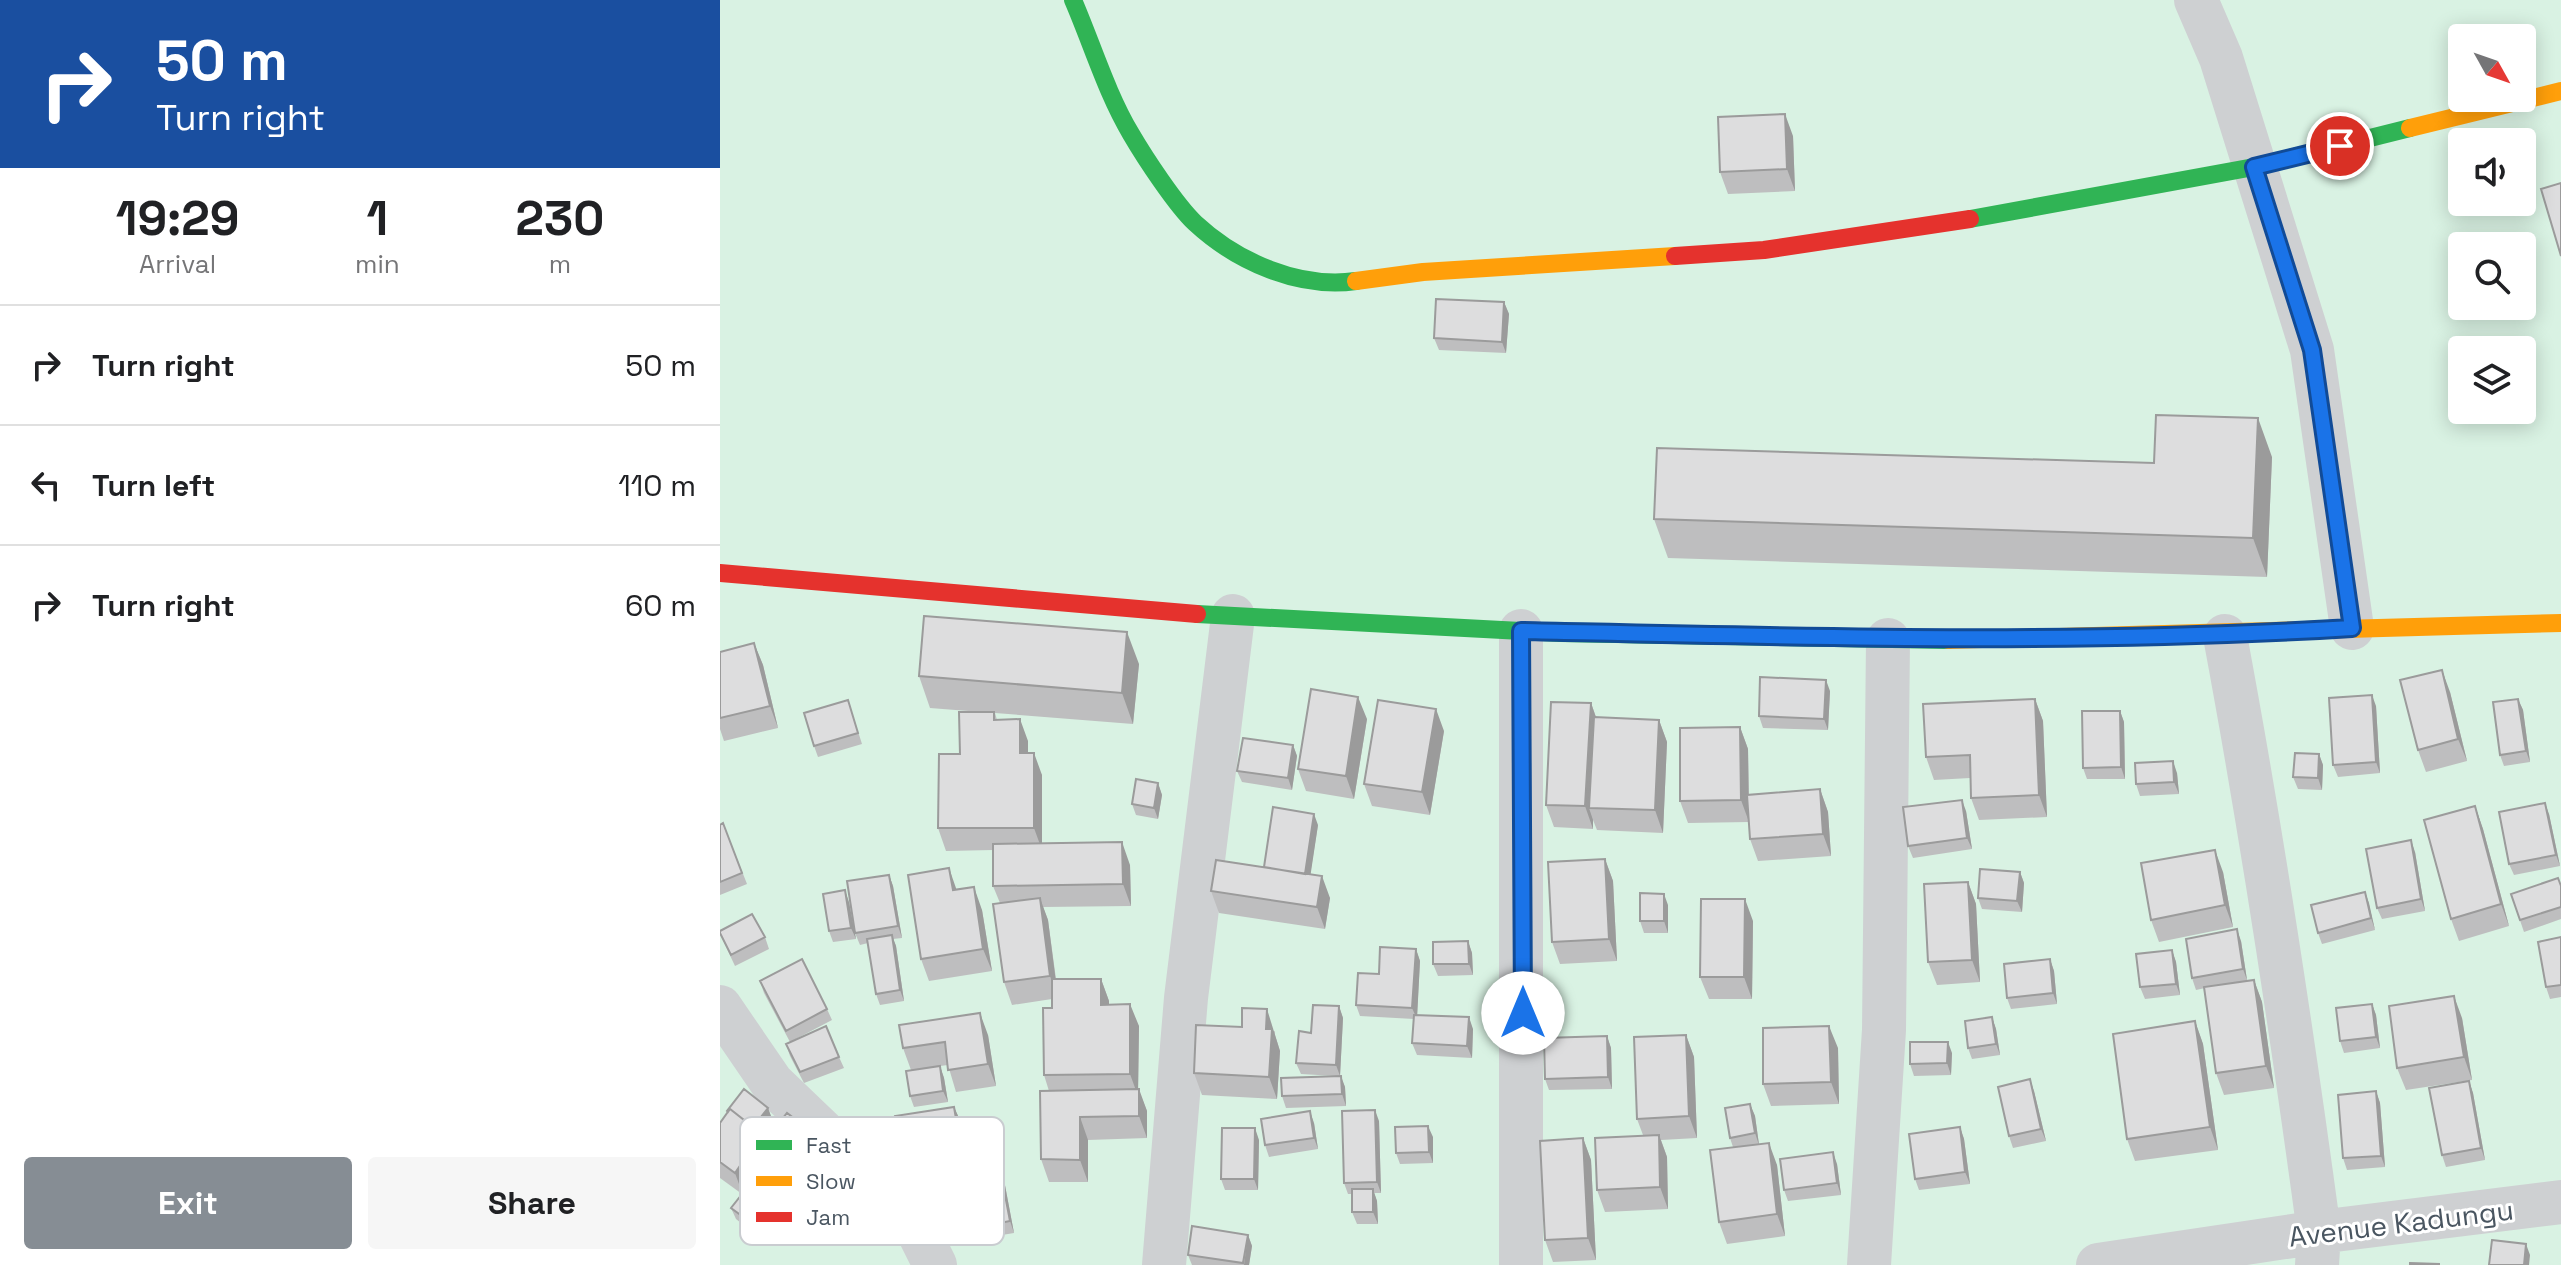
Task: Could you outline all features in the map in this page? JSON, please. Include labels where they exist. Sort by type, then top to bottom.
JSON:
[{"type":"street","points":[[1073,0],[1130,133],[1194,222],[1238,255],[1283,275],[1336,284],[1423,272],[1764,250],[1948,223],[2254,167],[2561,91]]},
{"type":"street","points":[[2196,0],[2221,58],[2312,350],[2352,628]]},
{"type":"street","points":[[720,573],[1233,616],[1521,631],[1888,640],[2225,636],[2352,628],[2561,623]]},
{"type":"street","points":[[1164,1265],[1186,998],[1233,616]]},
{"type":"street","points":[[1521,631],[1521,1265]]},
{"type":"street","points":[[2225,636],[2264,843],[2318,1249]]},
{"type":"street","points":[[1869,1265],[1884,1030],[1888,640]]},
{"type":"street","points":[[720,1007],[772,1083],[808,1117]]},
{"type":"street","name":"Avenue Kadungu","points":[[2098,1265],[2318,1249],[2561,1202]]},
{"type":"street","points":[[925,1245],[935,1265]]},
{"type":"green space","points":[[720,0],[2561,0],[2561,1265],[720,1265]]},
{"type":"building","points":[[1785,114],[1787,169],[1720,172],[1718,117]]},
{"type":"building","points":[[2561,183],[2561,256],[2541,189]]},
{"type":"building","points":[[1436,299],[1504,302],[1502,342],[1434,338]]},
{"type":"building","points":[[2156,415],[2258,418],[2253,538],[1654,519],[1657,448],[2154,463]]},
{"type":"building","points":[[924,616],[1127,632],[1122,693],[919,676]]},
{"type":"building","points":[[754,643],[770,706],[720,718],[720,652]]},
{"type":"building","points":[[2442,670],[2458,739],[2418,750],[2400,680]]},
{"type":"building","points":[[1760,677],[1826,680],[1824,719],[1759,716]]},
{"type":"building","points":[[1311,689],[1358,697],[1346,776],[1298,769]]},
{"type":"building","points":[[2372,695],[2376,762],[2333,765],[2329,698]]},
{"type":"building","points":[[2035,699],[2039,795],[1971,798],[1970,755],[1926,757],[1923,704]]},
{"type":"building","points":[[2518,699],[2526,751],[2500,755],[2493,702]]},
{"type":"building","points":[[848,700],[858,733],[814,746],[804,713]]},
{"type":"building","points":[[1378,700],[1436,709],[1422,792],[1364,784]]},
{"type":"building","points":[[1551,702],[1591,703],[1585,806],[1546,805]]},
{"type":"building","points":[[2082,711],[2120,711],[2121,767],[2083,768]]},
{"type":"building","points":[[959,712],[994,712],[994,720],[1020,719],[1020,753],[1034,753],[1034,828],[938,828],[939,754],[960,754]]},
{"type":"building","points":[[1594,717],[1659,720],[1655,810],[1589,808]]},
{"type":"building","points":[[1740,727],[1741,800],[1680,801],[1680,728]]},
{"type":"building","points":[[1243,738],[1293,745],[1288,778],[1237,771]]},
{"type":"building","points":[[2295,753],[2319,754],[2318,778],[2293,777]]},
{"type":"building","points":[[2173,761],[2174,782],[2136,784],[2135,763]]},
{"type":"building","points":[[1136,779],[1158,783],[1154,808],[1132,804]]},
{"type":"building","points":[[1820,789],[1823,834],[1750,839],[1747,795]]},
{"type":"building","points":[[1962,800],[1967,838],[1908,846],[1903,807]]},
{"type":"building","points":[[2545,803],[2556,855],[2509,864],[2499,812]]},
{"type":"building","points":[[2475,806],[2501,904],[2451,919],[2424,820]]},
{"type":"building","points":[[1273,807],[1314,814],[1305,874],[1264,867]]},
{"type":"building","points":[[723,823],[742,873],[720,882],[720,825]]},
{"type":"building","points":[[2411,840],[2421,899],[2377,908],[2366,849]]},
{"type":"building","points":[[1122,842],[1123,884],[993,886],[993,844]]},
{"type":"building","points":[[2215,850],[2225,905],[2151,920],[2141,863]]},
{"type":"building","points":[[1605,859],[1609,939],[1552,942],[1548,862]]},
{"type":"building","points":[[1216,860],[1322,876],[1317,907],[1211,891]]},
{"type":"building","points":[[949,868],[953,890],[974,887],[983,949],[921,959],[908,875]]},
{"type":"building","points":[[1980,869],[2020,872],[2017,901],[1978,898]]},
{"type":"building","points":[[889,875],[898,926],[855,933],[847,881]]},
{"type":"building","points":[[2558,878],[2561,907],[2520,920],[2511,894]]},
{"type":"building","points":[[1968,882],[1972,960],[1928,962],[1924,884]]},
{"type":"building","points":[[845,890],[851,928],[829,931],[823,894]]},
{"type":"building","points":[[2365,892],[2371,918],[2318,933],[2311,905]]},
{"type":"building","points":[[1640,893],[1664,894],[1664,921],[1640,921]]},
{"type":"building","points":[[1040,898],[1050,976],[1004,982],[993,904]]},
{"type":"building","points":[[1701,899],[1745,899],[1744,977],[1700,977]]},
{"type":"building","points":[[752,914],[765,937],[731,955],[720,931]]},
{"type":"building","points":[[2237,929],[2243,969],[2192,978],[2186,939]]},
{"type":"building","points":[[892,935],[900,990],[876,994],[867,939]]},
{"type":"building","points":[[2561,937],[2561,985],[2546,987],[2538,942]]},
{"type":"building","points":[[1468,941],[1469,964],[1433,964],[1433,942]]},
{"type":"building","points":[[1380,947],[1416,949],[1412,1008],[1356,1005],[1358,973],[1379,974]]},
{"type":"building","points":[[2172,950],[2176,984],[2140,987],[2136,954]]},
{"type":"building","points":[[802,959],[827,1009],[786,1031],[760,981]]},
{"type":"building","points":[[2050,959],[2053,993],[2007,998],[2004,964]]},
{"type":"building","points":[[1052,979],[1101,979],[1101,1005],[1130,1004],[1130,1074],[1044,1075],[1043,1008],[1052,1008]]},
{"type":"building","points":[[2254,980],[2266,1066],[2216,1073],[2204,987]]},
{"type":"building","points":[[2454,996],[2464,1057],[2397,1068],[2389,1006]]},
{"type":"building","points":[[2372,1004],[2376,1037],[2340,1041],[2336,1008]]},
{"type":"building","points":[[1313,1005],[1339,1006],[1336,1065],[1296,1063],[1299,1031],[1311,1033]]},
{"type":"building","points":[[1242,1008],[1267,1009],[1266,1029],[1272,1029],[1269,1077],[1194,1073],[1196,1025],[1242,1027]]},
{"type":"building","points":[[980,1013],[988,1064],[948,1070],[945,1042],[903,1048],[899,1025]]},
{"type":"building","points":[[1414,1015],[1469,1017],[1467,1046],[1412,1043]]},
{"type":"building","points":[[1992,1017],[1996,1044],[1968,1048],[1965,1021]]},
{"type":"building","points":[[2195,1021],[2210,1127],[2127,1139],[2113,1034]]},
{"type":"building","points":[[826,1026],[839,1057],[800,1072],[786,1044]]},
{"type":"building","points":[[1829,1026],[1831,1082],[1763,1084],[1763,1028]]},
{"type":"building","points":[[1686,1035],[1689,1116],[1637,1119],[1634,1037]]},
{"type":"building","points":[[1607,1036],[1608,1077],[1545,1079],[1544,1038]]},
{"type":"building","points":[[1910,1042],[1948,1042],[1947,1063],[1910,1064]]},
{"type":"building","points":[[940,1066],[943,1091],[910,1096],[906,1071]]},
{"type":"building","points":[[1341,1076],[1342,1094],[1282,1096],[1281,1078]]},
{"type":"building","points":[[2030,1079],[2041,1129],[2009,1136],[1998,1087]]},
{"type":"building","points":[[2469,1081],[2481,1148],[2442,1155],[2429,1088]]},
{"type":"building","points":[[744,1089],[768,1108],[761,1117],[740,1117],[730,1109],[727,1111]]},
{"type":"building","points":[[1139,1089],[1139,1116],[1080,1117],[1080,1160],[1041,1159],[1040,1091]]},
{"type":"building","points":[[2376,1091],[2381,1156],[2343,1158],[2338,1095]]},
{"type":"building","points":[[1750,1104],[1755,1133],[1730,1138],[1725,1108]]},
{"type":"building","points":[[954,1107],[956,1117],[895,1117]]},
{"type":"building","points":[[730,1109],[740,1117],[740,1166],[735,1173],[720,1162],[720,1123]]},
{"type":"building","points":[[1375,1110],[1377,1182],[1344,1183],[1342,1111]]},
{"type":"building","points":[[1310,1111],[1314,1138],[1265,1145],[1261,1119]]},
{"type":"building","points":[[1428,1126],[1429,1152],[1396,1153],[1395,1127]]},
{"type":"building","points":[[1960,1127],[1965,1172],[1915,1179],[1909,1134]]},
{"type":"building","points":[[1222,1128],[1255,1128],[1254,1179],[1221,1179]]},
{"type":"building","points":[[1659,1135],[1660,1187],[1597,1190],[1595,1138]]},
{"type":"building","points":[[1583,1138],[1588,1238],[1545,1240],[1540,1141]]},
{"type":"building","points":[[1769,1143],[1777,1214],[1719,1222],[1710,1150]]},
{"type":"building","points":[[1833,1152],[1837,1183],[1784,1190],[1780,1159]]},
{"type":"building","points":[[1352,1189],[1373,1189],[1373,1212],[1352,1212]]},
{"type":"building","points":[[1004,1190],[1010,1221],[1004,1222]]},
{"type":"building","points":[[740,1197],[740,1215],[731,1208]]},
{"type":"building","points":[[1192,1226],[1248,1235],[1243,1263],[1188,1255]]},
{"type":"building","points":[[2492,1240],[2526,1244],[2524,1265],[2489,1265]]},
{"type":"building","points":[[2439,1264],[2439,1265],[2410,1265]]},
{"type":"traffic: fast","points":[[1073,0],[1122,119],[1161,181],[1195,223],[1230,250],[1270,270],[1313,281],[1356,281]]},
{"type":"traffic: fast","points":[[1970,219],[2254,167],[2410,128]]},
{"type":"traffic: fast","points":[[1197,614],[1561,633],[1948,640]]},
{"type":"traffic: slow","points":[[2410,128],[2561,91]]},
{"type":"traffic: slow","points":[[1356,281],[1423,272],[1675,256]]},
{"type":"traffic: slow","points":[[1948,640],[2561,623]]},
{"type":"traffic: jam","points":[[1675,256],[1764,250],[1970,219]]},
{"type":"traffic: jam","points":[[720,573],[1197,614]]},
{"type":"route","points":[[1523,1013],[1521,631],[1888,640],[2225,636],[2352,628],[2312,350],[2254,167],[2340,146]]}]
